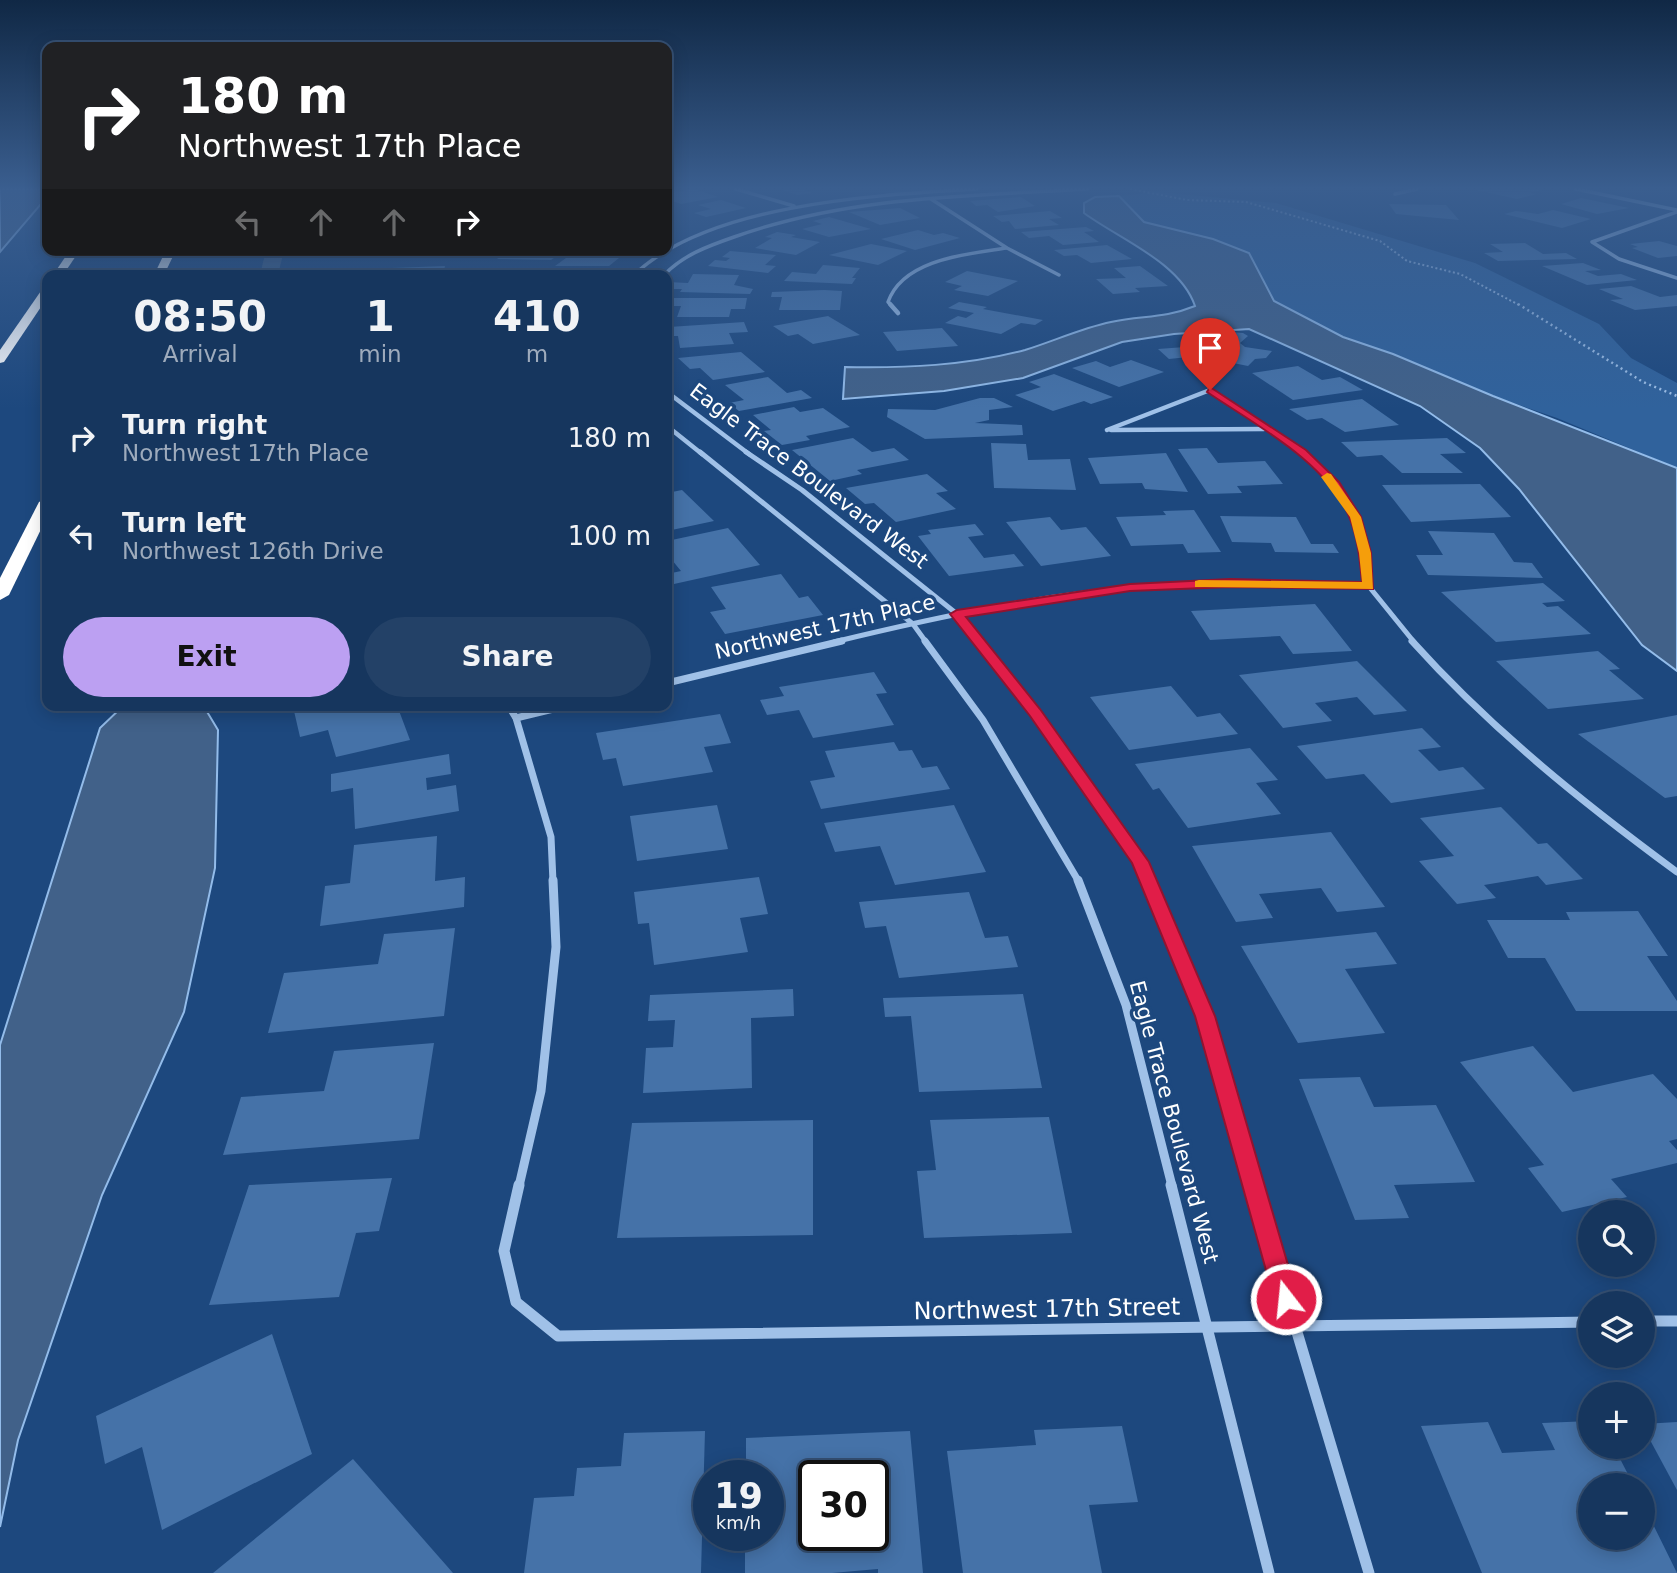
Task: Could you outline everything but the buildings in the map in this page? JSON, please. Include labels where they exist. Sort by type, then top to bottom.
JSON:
[{"type":"highway","points":[[0,359],[42,297]]},
{"type":"highway","points":[[0,595],[42,512]]},
{"type":"street","points":[[898,313],[888,302],[888,296],[894,287],[910,275],[939,262]]},
{"type":"street","points":[[1035,262],[1059,275]]},
{"type":"street","points":[[1633,262],[1677,278]]},
{"type":"street","points":[[1266,429],[1107,430],[1210,390],[1303,452],[1335,485],[1355,517],[1365,553],[1369,586],[1422,651],[1488,720],[1612,825],[1677,872]]},
{"type":"street","name":"Eagle Trace Boulevard West","points":[[672,396],[719,434],[802,489],[957,614],[1035,713],[1140,862],[1205,1016],[1293,1325],[1369,1573]]},
{"type":"street","name":"Eagle Trace Boulevard West","points":[[672,430],[913,624],[983,720],[1075,871],[1126,1005],[1269,1573]]},
{"type":"street","name":"Northwest 17th Place","points":[[672,681],[957,614],[1130,587],[1230,583],[1369,586]]},
{"type":"street","points":[[512,711],[516,718],[545,711]]},
{"type":"street","name":"Northwest 17th Street","points":[[516,718],[551,837],[556,947],[541,1091],[504,1251],[516,1302],[558,1336],[1578,1322]]},
{"type":"street","points":[[1655,1321],[1677,1321]]},
{"type":"path","points":[[1413,262],[1460,274],[1542,317],[1643,382],[1677,396]]},
{"type":"shaded area","points":[[1161,262],[1254,262],[1274,301],[1343,337],[1393,354],[1677,468],[1677,671],[1642,645],[1519,489],[1480,448],[1420,406],[1249,329],[1174,334],[1122,342],[1023,378],[944,391],[843,399],[845,367],[913,366],[980,360],[1025,350],[1100,325],[1173,313],[1195,306],[1187,290]]},
{"type":"shaded area","points":[[1254,262],[1475,263],[1599,324],[1631,358],[1677,383],[1677,468],[1557,418],[1343,337],[1274,301]]},
{"type":"shaded area","points":[[118,711],[207,711],[218,730],[215,868],[184,1012],[102,1195],[18,1440],[0,1527],[0,1045],[100,728]]},
{"type":"waterway","points":[[270,270],[272,262]]},
{"type":"slow traffic","points":[[1199,584],[1369,586],[1365,553],[1355,517],[1327,477]]},
{"type":"route","points":[[1210,390],[1303,452],[1335,485],[1355,517],[1365,553],[1369,586],[1230,583],[1130,587],[1033,600],[957,614],[1035,713],[1140,862],[1205,1016],[1286,1299]]}]
